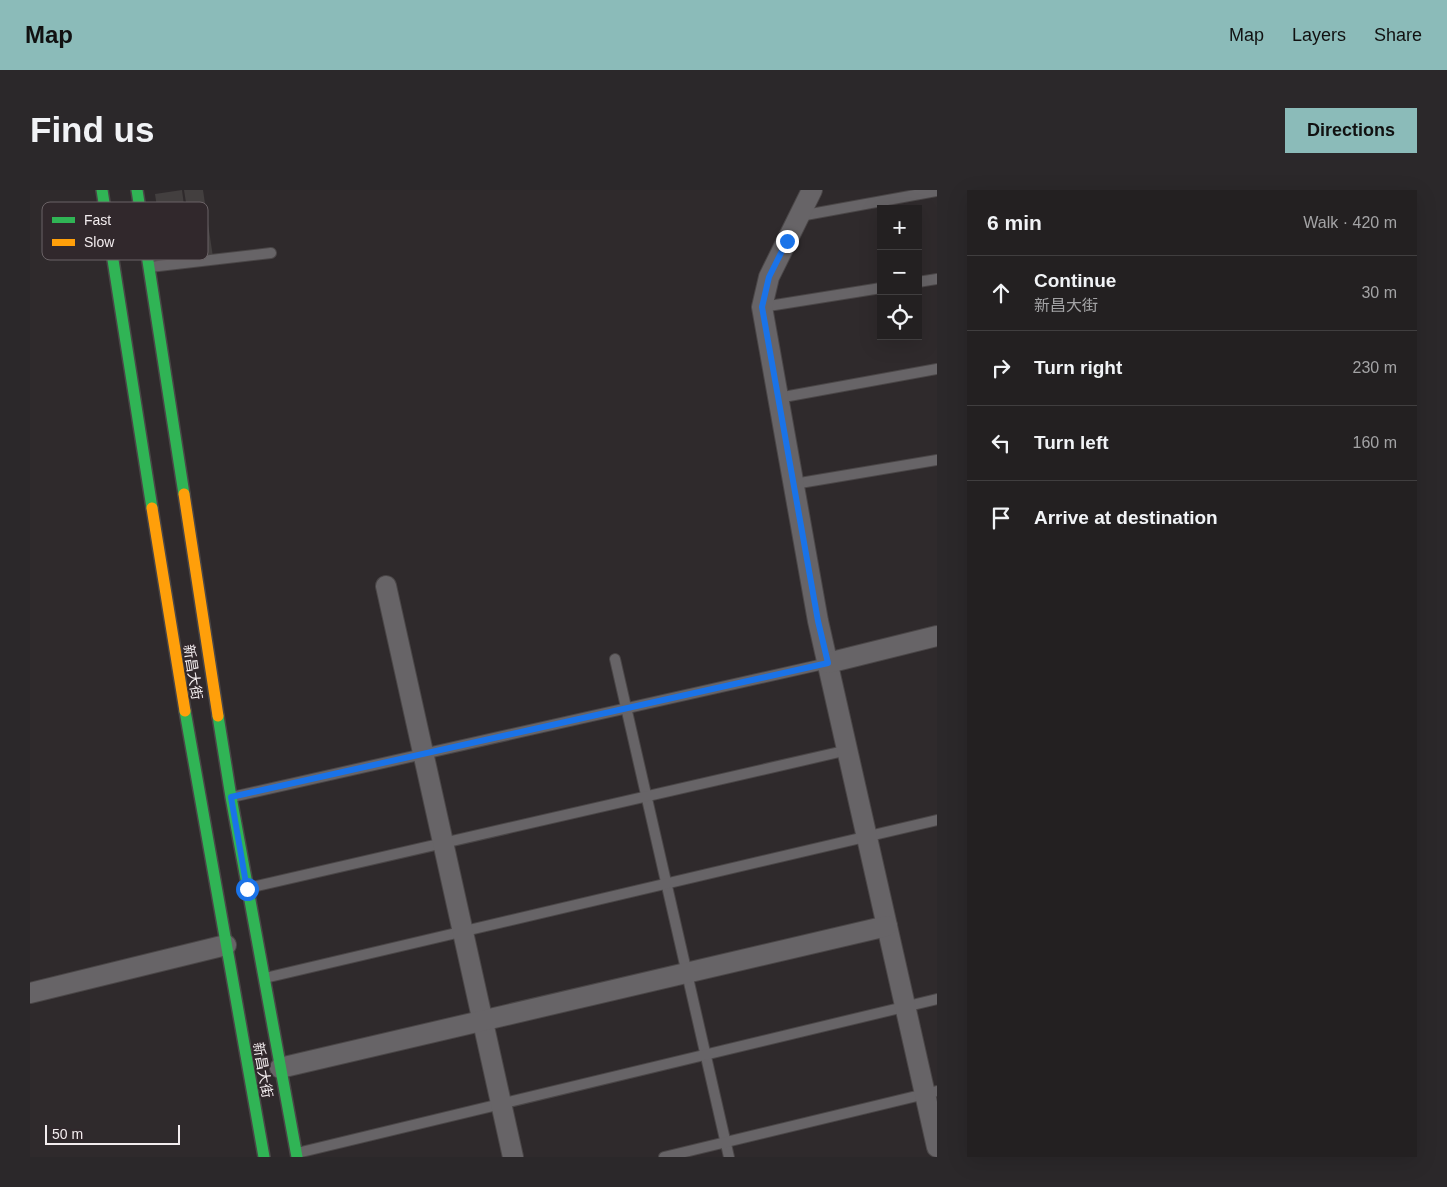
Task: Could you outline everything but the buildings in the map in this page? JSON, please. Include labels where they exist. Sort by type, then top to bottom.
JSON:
[{"type":"main road","name":"新昌大街","points":[[113,260],[189,742],[264,1157]]},
{"type":"main road","name":"新昌大街","points":[[148,260],[231,797],[296,1155]]},
{"type":"street","points":[[812,190],[769,277],[762,307],[818,621],[906,1007],[931,1092],[937,1147]]},
{"type":"street","points":[[386,586],[513,1157]]},
{"type":"street","points":[[828,663],[937,636]]},
{"type":"street","points":[[280,1068],[887,926]]},
{"type":"street","points":[[30,993],[226,945]]},
{"type":"lane","points":[[800,216],[937,191]]},
{"type":"lane","points":[[149,268],[271,253]]},
{"type":"lane","points":[[922,281],[937,279]]},
{"type":"lane","points":[[762,307],[877,289]]},
{"type":"lane","points":[[778,398],[937,370]]},
{"type":"lane","points":[[794,484],[937,460]]},
{"type":"lane","points":[[615,659],[729,1157]]},
{"type":"lane","points":[[231,797],[828,663]]},
{"type":"lane","points":[[247,889],[848,750]]},
{"type":"lane","points":[[264,978],[937,820]]},
{"type":"lane","points":[[296,1155],[937,999]]},
{"type":"lane","points":[[664,1157],[931,1092]]},
{"type":"traffic: fast","points":[[102,190],[104,202]]},
{"type":"traffic: fast","points":[[137,190],[139,202]]},
{"type":"traffic: fast","points":[[113,260],[152,508]]},
{"type":"traffic: fast","points":[[148,260],[184,494]]},
{"type":"traffic: fast","points":[[185,711],[264,1157]]},
{"type":"traffic: fast","points":[[218,716],[297,1157]]},
{"type":"traffic: slow","points":[[184,494],[218,716]]},
{"type":"traffic: slow","points":[[152,508],[185,711]]},
{"type":"route","points":[[247,889],[231,797],[828,663],[818,621],[762,307],[769,277],[787,241]]}]
